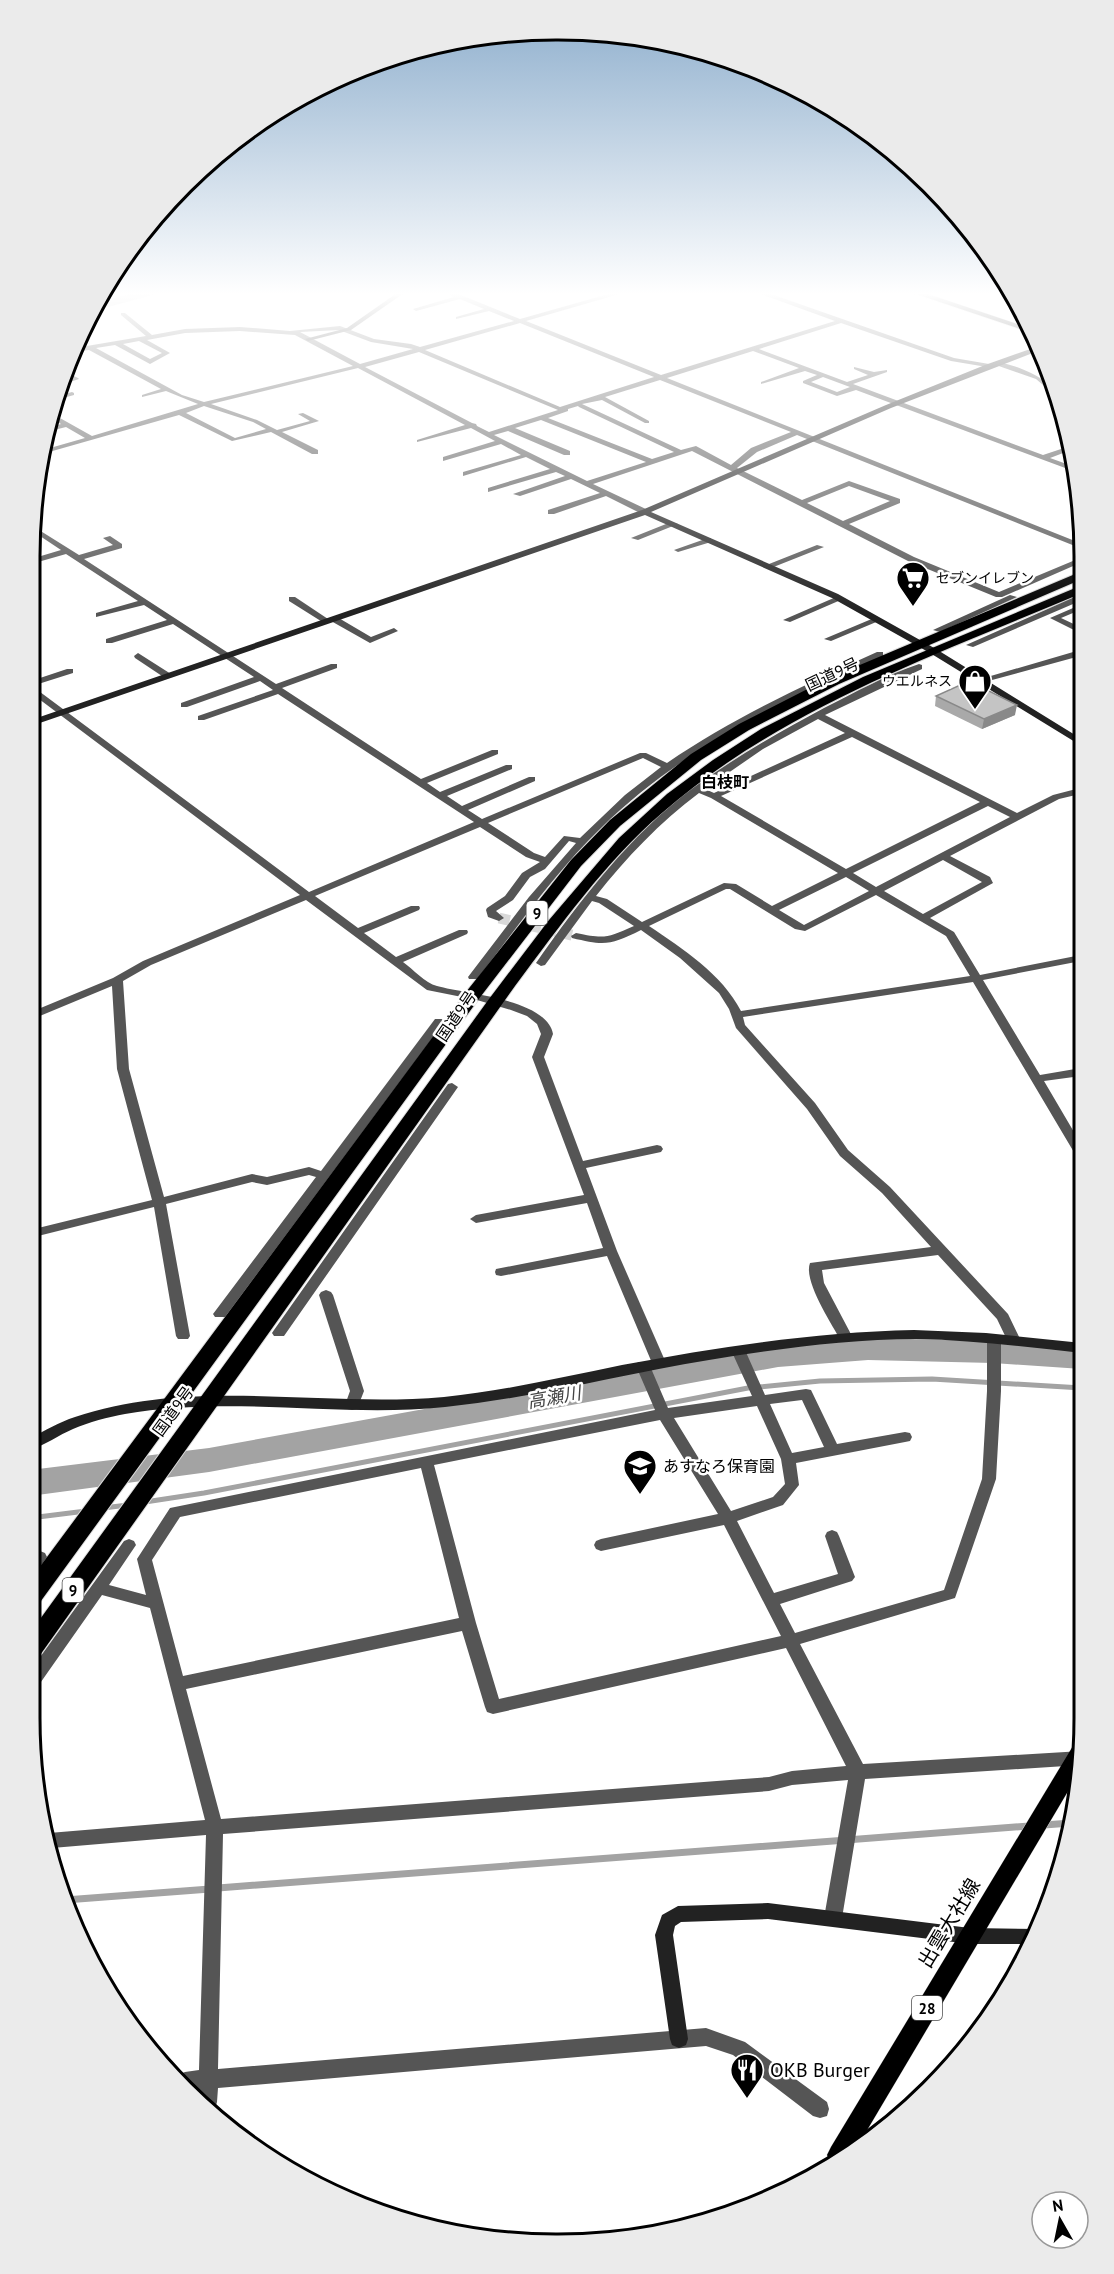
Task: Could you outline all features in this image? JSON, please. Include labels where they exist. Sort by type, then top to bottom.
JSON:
[{"type":"highway","name":"国道9号","points":[[40,1637],[100,1553],[123,1537],[185,1433],[308,1264],[444,1086],[493,1002],[554,925],[671,797],[813,707],[883,679],[966,621],[1059,581],[1074,577]]},
{"type":"highway","name":"国道9号","points":[[41,1566],[86,1523],[398,1100],[472,996],[492,961],[576,863],[615,822],[696,757],[744,727],[834,681],[1018,617],[1074,593]]},
{"type":"main road","name":"出雲大社線","points":[[843,2147],[1070,1770]]},
{"type":"street","points":[[188,399],[203,406],[255,421],[315,452]]},
{"type":"street","points":[[52,450],[181,413],[220,399]]},
{"type":"street","points":[[424,399],[527,455],[645,512],[839,599],[981,680],[1074,738]]},
{"type":"street","points":[[537,399],[560,409],[595,399]]},
{"type":"street","points":[[490,434],[596,399]]},
{"type":"street","points":[[601,399],[647,422]]},
{"type":"street","points":[[713,399],[1073,543]]},
{"type":"street","points":[[888,399],[1066,466]]},
{"type":"street","points":[[40,720],[645,512],[741,472],[902,399]]},
{"type":"street","points":[[581,406],[680,453]]},
{"type":"street","points":[[181,413],[234,440],[316,421],[302,414]]},
{"type":"street","points":[[542,418],[653,462]]},
{"type":"street","points":[[59,420],[91,439]]},
{"type":"street","points":[[57,427],[66,425]]},
{"type":"street","points":[[419,441],[474,425]]},
{"type":"street","points":[[508,428],[567,453]]},
{"type":"street","points":[[732,468],[754,450],[796,433]]},
{"type":"street","points":[[446,459],[503,441]]},
{"type":"street","points":[[589,483],[693,448],[911,559],[999,596],[1074,563]]},
{"type":"street","points":[[1043,458],[1063,451]]},
{"type":"street","points":[[466,474],[527,455]]},
{"type":"street","points":[[491,490],[557,469]]},
{"type":"street","points":[[517,494],[573,476]]},
{"type":"street","points":[[802,503],[849,483],[897,501],[843,524]]},
{"type":"street","points":[[551,512],[608,493]]},
{"type":"street","points":[[635,538],[674,524]]},
{"type":"street","points":[[41,538],[78,558],[530,855],[546,861]]},
{"type":"street","points":[[78,558],[119,546],[107,538]]},
{"type":"street","points":[[678,550],[708,540]]},
{"type":"street","points":[[768,566],[820,547]]},
{"type":"street","points":[[40,559],[67,551]]},
{"type":"street","points":[[1059,581],[1074,572]]},
{"type":"street","points":[[292,599],[370,640],[394,631]]},
{"type":"street","points":[[787,620],[839,599]]},
{"type":"street","points":[[970,645],[1074,601]]},
{"type":"street","points":[[99,615],[144,602]]},
{"type":"street","points":[[1074,610],[1054,618],[1074,627]]},
{"type":"street","points":[[1018,617],[1037,616]]},
{"type":"street","points":[[828,639],[877,620]]},
{"type":"street","points":[[109,641],[173,621]]},
{"type":"street","points":[[938,630],[966,621]]},
{"type":"street","points":[[473,977],[492,961],[553,874],[583,841],[642,786],[740,721],[816,682],[880,654]]},
{"type":"street","points":[[981,680],[1074,655]]},
{"type":"street","points":[[138,656],[168,676]]},
{"type":"street","points":[[201,718],[334,666]]},
{"type":"street","points":[[541,963],[621,852],[739,754],[883,679],[919,667]]},
{"type":"street","points":[[40,681],[70,671]]},
{"type":"street","points":[[184,705],[261,678]]},
{"type":"street","points":[[816,682],[834,681]]},
{"type":"street","points":[[40,695],[431,988],[493,1002],[531,1013],[542,1020],[547,1030],[547,1039],[538,1057],[611,1251],[651,1365],[664,1414],[728,1518],[858,1772],[833,1918]]},
{"type":"street","points":[[817,715],[1017,817]]},
{"type":"street","points":[[714,796],[853,733]]},
{"type":"street","points":[[421,782],[495,752]]},
{"type":"street","points":[[40,1012],[117,980],[147,963],[643,755],[668,767]]},
{"type":"street","points":[[441,795],[509,767]]},
{"type":"street","points":[[462,809],[532,779]]},
{"type":"street","points":[[697,789],[714,796],[950,934],[974,979],[1074,1141]]},
{"type":"street","points":[[576,936],[601,941],[612,940],[724,886],[732,886],[799,927],[805,928],[1056,797],[1074,792]]},
{"type":"street","points":[[772,910],[988,802]]},
{"type":"street","points":[[499,918],[492,915],[490,910],[509,898],[526,875],[546,861],[567,838],[583,841]]},
{"type":"street","points":[[922,918],[987,883],[943,856]]},
{"type":"street","points":[[590,898],[603,901],[683,953],[721,990],[740,1014],[740,1026],[811,1106],[844,1153],[886,1190],[1003,1317],[1014,1341]]},
{"type":"street","points":[[358,932],[415,908]]},
{"type":"street","points":[[554,925],[574,918]]},
{"type":"street","points":[[396,961],[463,932]]},
{"type":"street","points":[[740,1014],[974,979],[1074,959]]},
{"type":"street","points":[[117,980],[123,1069],[159,1202],[183,1336]]},
{"type":"street","points":[[220,1314],[439,1021]]},
{"type":"street","points":[[1035,1079],[1074,1073]]},
{"type":"street","points":[[279,1333],[441,1103],[444,1086]]},
{"type":"street","points":[[373,1110],[398,1100]]},
{"type":"street","points":[[578,1166],[657,1149]]},
{"type":"street","points":[[40,1232],[252,1178],[286,1179],[309,1171],[324,1176]]},
{"type":"street","points":[[476,1218],[590,1198]]},
{"type":"street","points":[[278,1238],[278,1262]]},
{"type":"street","points":[[308,1264],[338,1249]]},
{"type":"street","points":[[846,1338],[817,1283],[815,1266],[941,1250]]},
{"type":"street","points":[[501,1272],[611,1251]]},
{"type":"street","points":[[326,1295],[357,1391],[352,1405]]},
{"type":"street","points":[[40,1440],[77,1421],[127,1409],[207,1402],[352,1405],[444,1402],[738,1350],[846,1338],[893,1335],[994,1339],[1074,1347]]},
{"type":"street","points":[[426,1461],[468,1623],[493,1707],[792,1640],[950,1594],[989,1479],[994,1391],[994,1339]]},
{"type":"street","points":[[601,1545],[728,1518],[778,1501],[792,1485],[788,1459],[738,1350]]},
{"type":"street","points":[[208,2098],[215,1827],[144,1560],[175,1512],[664,1414],[806,1394],[833,1451]]},
{"type":"street","points":[[788,1459],[905,1437]]},
{"type":"street","points":[[771,1600],[847,1576],[831,1536]]},
{"type":"street","points":[[40,1670],[102,1584],[123,1537]]},
{"type":"street","points":[[100,1553],[102,1584]]},
{"type":"street","points":[[102,1584],[156,1604]]},
{"type":"street","points":[[177,1684],[468,1623]]},
{"type":"street","points":[[55,1840],[769,1784],[792,1778],[1072,1756]]},
{"type":"street","points":[[679,2039],[664,1935],[668,1921],[678,1914],[768,1911],[970,1936],[1024,1936]]},
{"type":"street","points":[[190,2080],[706,2037],[738,2048],[820,2109]]},
{"type":"building","points":[[969,681],[1017,705],[984,719],[936,696]]},
{"type":"waterway","name":"高瀬川","points":[[40,1482],[209,1460],[778,1356],[868,1349],[993,1352],[1074,1357]]},
{"type":"waterway","points":[[145,1502],[204,1493],[748,1388],[820,1381],[932,1379],[1074,1388]]},
{"type":"waterway","points":[[103,1508],[128,1505]]},
{"type":"waterway","points":[[40,1517],[86,1511]]},
{"type":"waterway","points":[[1044,1825],[1063,1824]]},
{"type":"waterway","points":[[218,1888],[1029,1826]]},
{"type":"waterway","points":[[74,1899],[210,1889]]},
{"type":"tunnel","points":[[499,918],[576,936]]},
{"type":"place","name":"セブンイレブン","points":[[913,607]]},
{"type":"place","name":"ウエルネス","points":[[975,710]]},
{"type":"place","name":"あすなろ保育園","points":[[640,1495]]},
{"type":"place","name":"OKB Burger","points":[[747,2099]]},
{"type":"district","name":"白枝町","points":[[725,782]]}]
